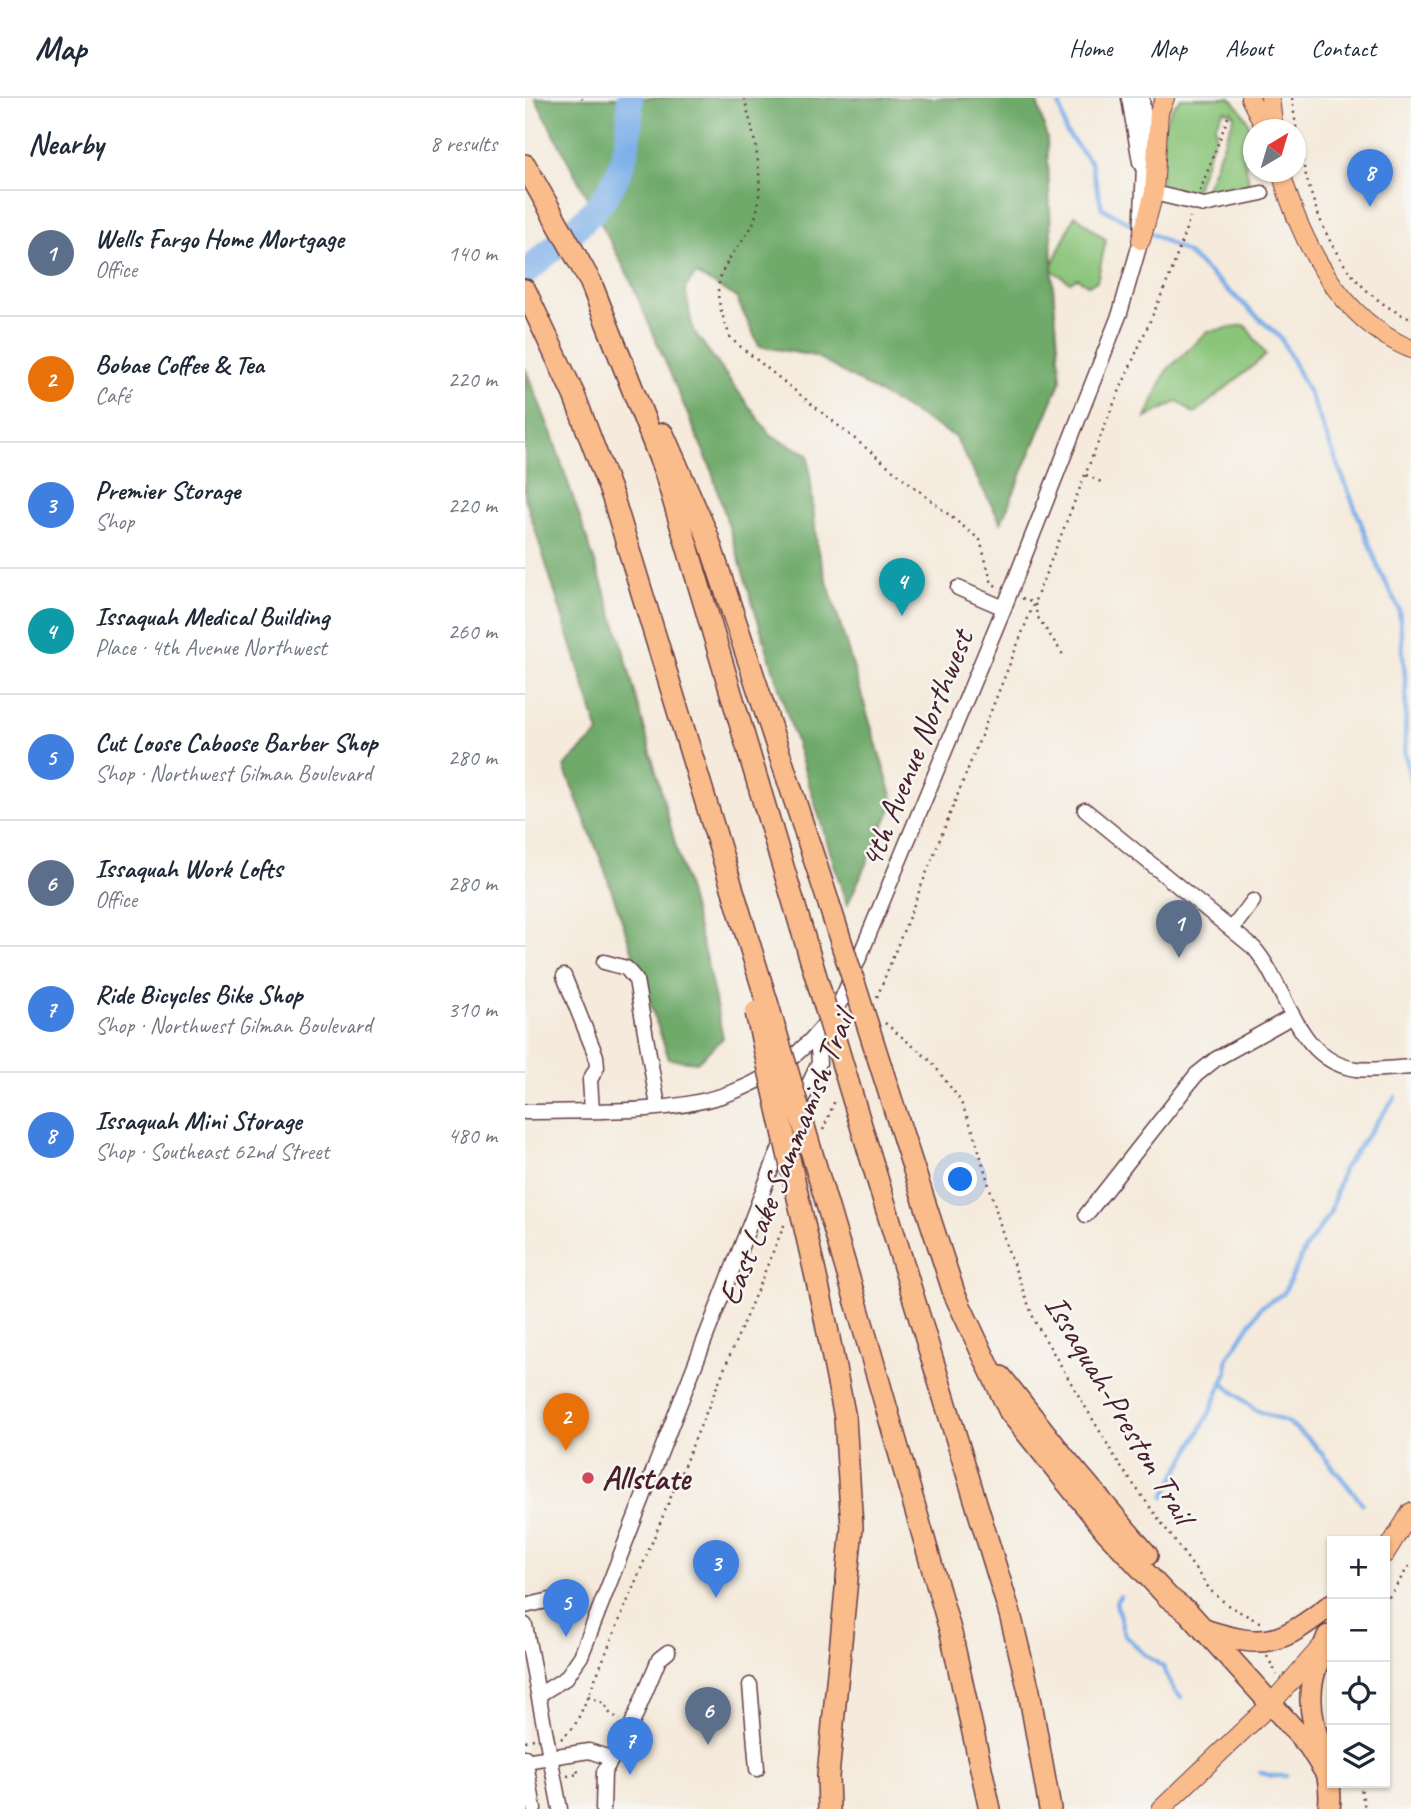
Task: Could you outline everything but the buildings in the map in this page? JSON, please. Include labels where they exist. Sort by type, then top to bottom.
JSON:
[{"type":"highway","points":[[525,165],[544,194],[591,283],[617,345],[691,552],[801,928],[1010,1614],[1029,1691],[1051,1809]]},
{"type":"highway","points":[[525,290],[574,395],[613,498],[734,894],[761,1007],[823,1308],[845,1418],[852,1527],[828,1776],[829,1809]]},
{"type":"highway","points":[[617,345],[675,459],[706,532],[954,1293],[1010,1412],[1054,1471],[1168,1597],[1204,1629],[1315,1753],[1327,1774]]},
{"type":"highway","points":[[761,1007],[856,1303],[951,1633],[990,1809]]},
{"type":"highway","points":[[1204,1629],[1247,1643],[1273,1640],[1293,1632],[1327,1608]]},
{"type":"highway","points":[[1327,1642],[1314,1674],[1310,1698],[1327,1770]]},
{"type":"highway","points":[[1329,1788],[1329,1809]]},
{"type":"main road","points":[[1139,247],[1159,111],[1165,98]]},
{"type":"main road","points":[[1250,98],[1260,119]]},
{"type":"main road","points":[[1270,99],[1273,119]]},
{"type":"main road","points":[[1284,182],[1309,247],[1333,285],[1377,330],[1411,349]]},
{"type":"main road","points":[[1390,1546],[1411,1512]]},
{"type":"main road","points":[[1161,1809],[1271,1704],[1327,1638]]},
{"type":"street","points":[[1129,98],[1134,141],[1148,196]]},
{"type":"street","points":[[1142,98],[1148,196]]},
{"type":"street","points":[[1148,196],[1203,205],[1262,192]]},
{"type":"street","name":"4th Avenue Northwest","points":[[525,1112],[592,1111],[699,1103],[747,1089],[781,1068],[817,1035],[842,999],[860,960],[1004,608],[1112,335],[1139,247]]},
{"type":"street","points":[[958,588],[1004,608]]},
{"type":"street","points":[[1085,810],[1261,955],[1293,1016],[1312,1044],[1337,1063],[1357,1069],[1411,1068]]},
{"type":"street","points":[[1232,929],[1254,901]]},
{"type":"street","points":[[604,962],[626,968],[636,980],[658,1106]]},
{"type":"street","points":[[564,976],[596,1056],[597,1066],[590,1080],[592,1111]]},
{"type":"street","points":[[1086,1215],[1196,1075],[1216,1059],[1293,1016]]},
{"type":"street","points":[[540,1693],[566,1678],[581,1656],[763,1186],[819,1063],[817,1035]]},
{"type":"street","points":[[525,1606],[563,1597]]},
{"type":"street","points":[[525,1625],[560,1809]]},
{"type":"street","points":[[603,1809],[602,1782],[610,1758],[632,1724],[659,1660],[668,1652]]},
{"type":"street","points":[[750,1685],[757,1769]]},
{"type":"street","points":[[534,1809],[525,1760],[589,1751],[610,1758]]},
{"type":"path","points":[[744,98],[755,139],[759,180],[754,221],[717,281],[717,297],[731,339],[980,540],[992,583]]},
{"type":"path","points":[[1292,98],[1307,189],[1328,237],[1340,256],[1378,299],[1411,319]]},
{"type":"path","name":"East Lake Sammamish Trail","points":[[876,999],[1086,475],[1171,273],[1230,112]]},
{"type":"path","points":[[1086,475],[1101,482]]},
{"type":"path","points":[[1021,598],[1035,604],[1037,616],[1064,656]]},
{"type":"path","name":"Issaquah-Preston Trail","points":[[880,1018],[924,1055],[960,1100],[974,1133],[1006,1245],[1035,1322],[1121,1467],[1203,1582],[1229,1606],[1261,1623],[1263,1629]]},
{"type":"path","name":"East Lake Sammamish Trail","points":[[820,1139],[835,1101]]},
{"type":"path","name":"East Lake Sammamish Trail","points":[[565,1736],[574,1727],[588,1696],[785,1221]]},
{"type":"path","points":[[1388,1599],[1411,1563]]},
{"type":"path","points":[[588,1696],[604,1703],[611,1715],[632,1724]]},
{"type":"path","points":[[1361,1788],[1365,1809]]},
{"type":"green space","points":[[535,98],[1036,98],[1047,138],[1053,286],[1061,380],[1001,523],[955,437],[815,356],[759,346],[736,297],[696,274],[685,288],[693,330],[771,436],[808,454],[817,548],[894,802],[847,906],[710,466],[629,277]]},
{"type":"green space","points":[[1181,98],[1230,98],[1242,111],[1247,119],[1243,119],[1243,182],[1249,182],[1242,191],[1201,200],[1235,115],[1224,110],[1215,126],[1217,131],[1193,196],[1170,193],[1161,184],[1162,138],[1173,106]]},
{"type":"green space","points":[[1075,215],[1106,240],[1097,281],[1088,285],[1077,278],[1070,282],[1050,269]]},
{"type":"green space","points":[[1245,325],[1266,355],[1194,414],[1178,401],[1146,418],[1166,371],[1207,332]]},
{"type":"green space","points":[[525,368],[551,432],[620,637],[707,963],[723,1038],[697,1062],[669,1059],[603,865],[564,767],[599,733],[525,497]]},
{"type":"waterway","points":[[525,273],[569,235],[603,200],[624,158],[629,131],[630,98]]},
{"type":"waterway","points":[[1058,98],[1066,132],[1091,163],[1102,208],[1137,227]]},
{"type":"waterway","points":[[1148,232],[1187,253],[1281,338],[1310,395],[1381,573],[1399,609],[1406,688],[1405,753],[1411,781]]},
{"type":"waterway","points":[[1164,1497],[1210,1412],[1227,1372],[1227,1359],[1261,1307],[1284,1293],[1305,1249],[1330,1213],[1343,1169],[1395,1097]]},
{"type":"waterway","points":[[1222,1383],[1256,1410],[1289,1423],[1312,1442],[1362,1503]]},
{"type":"waterway","points":[[1120,1596],[1116,1602],[1124,1634],[1144,1654],[1163,1667],[1173,1689],[1181,1697]]},
{"type":"waterway","points":[[1259,1772],[1286,1776]]},
{"type":"place","name":"Issaquah Mini Storage","points":[[1370,207]]},
{"type":"place","name":"Issaquah Medical Building","points":[[902,616]]},
{"type":"place","name":"Wells Fargo Home Mortgage","points":[[1179,958]]},
{"type":"place","name":"Bobae Coffee & Tea","points":[[566,1451]]},
{"type":"place","name":"Allstate","points":[[588,1478]]},
{"type":"place","name":"Premier Storage","points":[[716,1598]]},
{"type":"place","name":"Cut Loose Caboose Barber Shop","points":[[566,1637]]},
{"type":"place","name":"Issaquah Work Lofts","points":[[708,1745]]},
{"type":"place","name":"Ride Bicycles Bike Shop","points":[[630,1775]]}]
